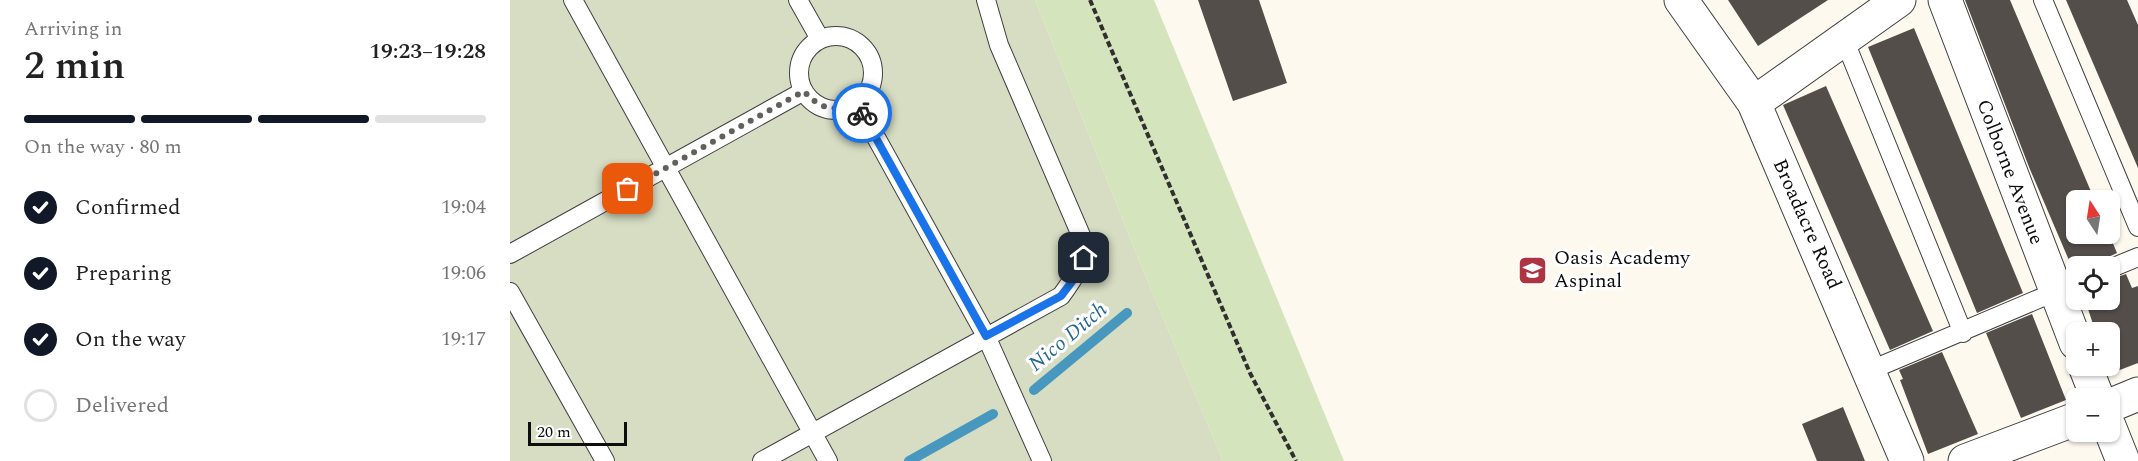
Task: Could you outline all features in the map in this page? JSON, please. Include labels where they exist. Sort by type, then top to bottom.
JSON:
[{"type":"street","name":"Broadacre Road","points":[[1681,0],[1754,103],[1871,370],[1907,461]]},
{"type":"street","points":[[1754,103],[1899,0]]},
{"type":"street","name":"Colborne Avenue","points":[[1946,0],[2066,288]]},
{"type":"street","points":[[2120,401],[2138,394]]},
{"type":"street","points":[[1965,461],[2066,422]]},
{"type":"street","points":[[2115,442],[2122,461]]},
{"type":"lane","points":[[573,0],[828,461]]},
{"type":"lane","points":[[798,0],[820,39]]},
{"type":"lane","points":[[762,461],[1061,296],[1077,275],[1084,258],[1083,240],[999,45],[986,0]]},
{"type":"lane","points":[[2043,0],[2138,227]]},
{"type":"lane","points":[[845,37],[856,41],[865,49],[872,66],[872,84],[857,103],[846,109],[822,107],[804,91],[800,80],[803,56],[820,39],[845,37]]},
{"type":"lane","points":[[1844,39],[1963,333]]},
{"type":"lane","points":[[510,254],[804,91]]},
{"type":"lane","points":[[857,103],[986,336],[1042,461]]},
{"type":"lane","points":[[2120,264],[2138,257]]},
{"type":"lane","points":[[1871,370],[2066,288]]},
{"type":"lane","points":[[510,292],[605,461]]},
{"type":"path","points":[[1090,0],[1250,373],[1296,461]]},
{"type":"green space","points":[[510,0],[1035,0],[1138,258],[1223,461],[510,461]]},
{"type":"green space","points":[[1035,0],[1154,0],[1344,461],[1223,461],[1138,258]]},
{"type":"building","points":[[1198,0],[1259,0],[1287,83],[1233,101]]},
{"type":"building","points":[[1728,0],[1828,0],[1758,46]]},
{"type":"building","points":[[1965,0],[2010,0],[2090,190],[2066,190],[2066,244],[2113,244],[2117,253],[2110,256],[2067,256],[2029,167]]},
{"type":"building","points":[[2066,0],[2127,0],[2138,25],[2138,168]]},
{"type":"building","points":[[1914,28],[2023,293],[1977,313],[1868,47]]},
{"type":"building","points":[[1826,86],[1933,331],[1890,350],[1783,105]]},
{"type":"building","points":[[2126,274],[2132,288],[2138,286],[2138,363],[2120,370],[2120,322],[2092,322],[2088,310],[2120,310],[2120,276]]},
{"type":"building","points":[[2032,314],[2066,400],[2021,418],[1986,333]]},
{"type":"building","points":[[1942,352],[1978,434],[1928,454],[1900,380],[1903,379],[1899,370]]},
{"type":"building","points":[[1843,407],[1865,461],[1817,461],[1802,424]]},
{"type":"waterway","name":"Nico Ditch","points":[[1034,390],[1127,313]]},
{"type":"waterway","name":"Nico Ditch","points":[[909,461],[993,414]]},
{"type":"way so far","points":[[628,189],[804,91],[822,107],[846,109],[857,103],[862,113]]},
{"type":"place","name":"Oasis Academy Aspinal","points":[[1533,270]]},
{"type":"route","points":[[862,113],[986,336],[1061,296],[1077,275],[1084,258]]}]
